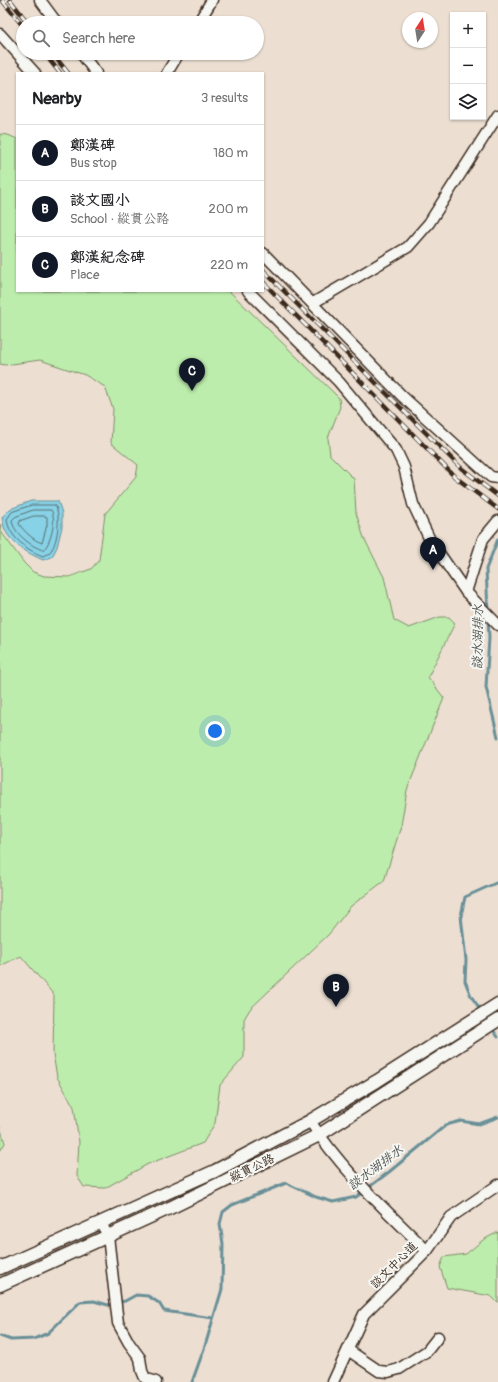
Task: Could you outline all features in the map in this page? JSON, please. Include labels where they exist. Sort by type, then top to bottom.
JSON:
[{"type":"main road","name":"縱貫公路","points":[[0,1268],[215,1171],[310,1121],[498,1004]]},
{"type":"main road","name":"縱貫公路","points":[[0,1285],[108,1236],[319,1135],[494,1023]]},
{"type":"main road","points":[[376,1081],[386,1093]]},
{"type":"street","points":[[40,0],[52,16]]},
{"type":"street","points":[[202,16],[212,0]]},
{"type":"street","points":[[0,34],[16,52]]},
{"type":"street","points":[[23,60],[34,72]]},
{"type":"street","points":[[86,60],[95,72]]},
{"type":"street","points":[[168,72],[175,60]]},
{"type":"street","points":[[313,303],[408,247],[429,223],[498,115]]},
{"type":"street","points":[[264,254],[402,396],[491,477],[498,478]]},
{"type":"street","points":[[249,292],[339,382],[396,450],[404,467],[414,504],[430,540],[466,592],[498,625]]},
{"type":"street","points":[[466,592],[483,538],[498,520]]},
{"type":"street","points":[[310,1121],[319,1135],[347,1170],[427,1251]]},
{"type":"street","name":"談文中心道","points":[[333,1382],[364,1314],[427,1251],[451,1217],[497,1187]]},
{"type":"street","points":[[100,1223],[108,1236],[118,1323],[140,1358],[142,1371],[145,1378],[156,1382]]},
{"type":"street","points":[[348,1350],[378,1371],[388,1372],[398,1369],[427,1351],[438,1337]]},
{"type":"green space","points":[[0,134],[8,135],[16,139],[16,292],[230,292],[339,398],[340,407],[328,438],[330,455],[354,479],[356,513],[364,538],[384,577],[394,620],[409,628],[440,617],[449,617],[455,623],[428,677],[444,698],[407,790],[401,826],[384,881],[351,906],[329,934],[250,1009],[244,1019],[244,1057],[220,1085],[215,1123],[203,1143],[148,1164],[105,1188],[84,1187],[77,1176],[79,1142],[74,1107],[57,1077],[53,1054],[54,995],[21,956],[0,966],[0,524],[2,533],[24,563],[33,572],[44,576],[69,577],[91,569],[99,560],[105,514],[136,477],[138,465],[111,443],[113,409],[105,387],[85,375],[40,360],[5,365],[0,364]]},
{"type":"green space","points":[[0,1127],[5,1143],[0,1151]]},
{"type":"green space","points":[[498,1232],[498,1303],[491,1296],[447,1288],[440,1267],[444,1257],[466,1254],[483,1240]]},
{"type":"water","points":[[31,501],[58,501],[62,513],[62,527],[57,547],[52,557],[43,560],[32,555],[15,543],[10,538],[3,525],[2,517],[10,509]]},
{"type":"waterway","name":"談水湖排水","points":[[488,611],[486,569],[498,539]]},
{"type":"waterway","name":"談水湖排水","points":[[488,618],[489,638],[486,687],[498,737]]},
{"type":"waterway","name":"談水湖排水","points":[[482,1012],[471,996],[465,981],[466,960],[461,916],[465,897],[498,882]]},
{"type":"waterway","name":"談水湖排水","points":[[491,1027],[498,1037]]},
{"type":"waterway","name":"談水湖排水","points":[[192,1382],[205,1346],[222,1289],[223,1244],[220,1224],[223,1212],[232,1205],[286,1183],[316,1197],[333,1202],[356,1197],[446,1125],[461,1121],[479,1124],[498,1117]]},
{"type":"waterway","points":[[0,1336],[11,1340],[34,1339],[48,1333],[80,1302],[94,1301],[108,1305],[125,1301],[136,1295],[148,1296],[159,1303],[164,1311],[213,1318]]},
{"type":"railway","points":[[2,0],[16,17]]},
{"type":"railway","points":[[10,0],[23,16]]},
{"type":"railway","points":[[50,60],[59,72]]},
{"type":"railway","points":[[58,60],[67,72]]},
{"type":"railway","points":[[264,271],[461,468],[498,496]]},
{"type":"railway","points":[[264,283],[455,477],[498,509]]},
{"type":"place","name":"鄭漢紀念碑","points":[[192,391]]},
{"type":"place","name":"鄭漢碑","points":[[433,570]]},
{"type":"place","name":"談文國小","points":[[336,1007]]}]
